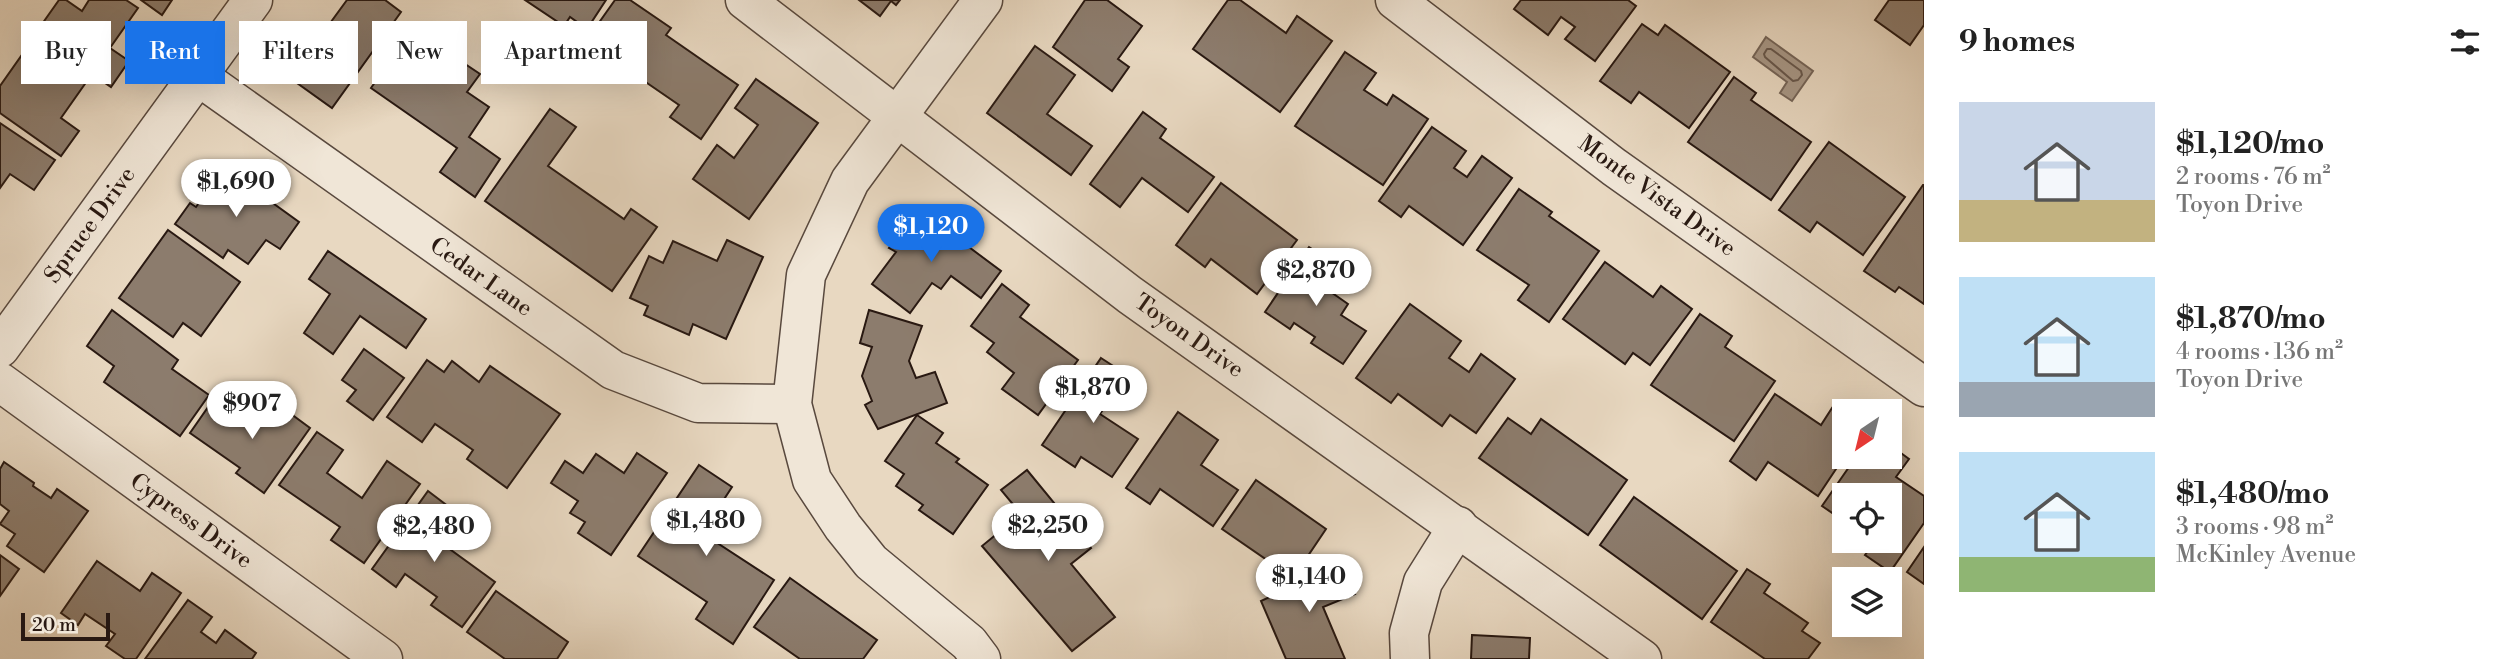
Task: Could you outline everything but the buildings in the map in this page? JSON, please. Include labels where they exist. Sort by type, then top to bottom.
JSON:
[{"type":"street","name":"Spruce Drive","points":[[225,39],[253,0]]},
{"type":"street","name":"Toyon Drive","points":[[745,0],[1130,295],[1642,659]]},
{"type":"street","points":[[981,659],[969,643],[871,562],[843,527],[812,480],[792,404],[806,275],[850,181],[983,0]]},
{"type":"street","name":"Monte Vista Drive","points":[[1395,0],[1615,166],[1924,387]]},
{"type":"street","name":"Spruce Drive","points":[[0,348],[192,84]]},
{"type":"street","name":"Cedar Lane","points":[[209,84],[613,370],[698,403],[792,404]]},
{"type":"street","name":"Cypress Drive","points":[[0,382],[383,659]]},
{"type":"street","points":[[1410,659],[1409,633],[1423,582],[1458,526]]},
{"type":"water","points":[[1766,37],[1813,71],[1792,101],[1780,93],[1787,82],[1753,57]]}]
